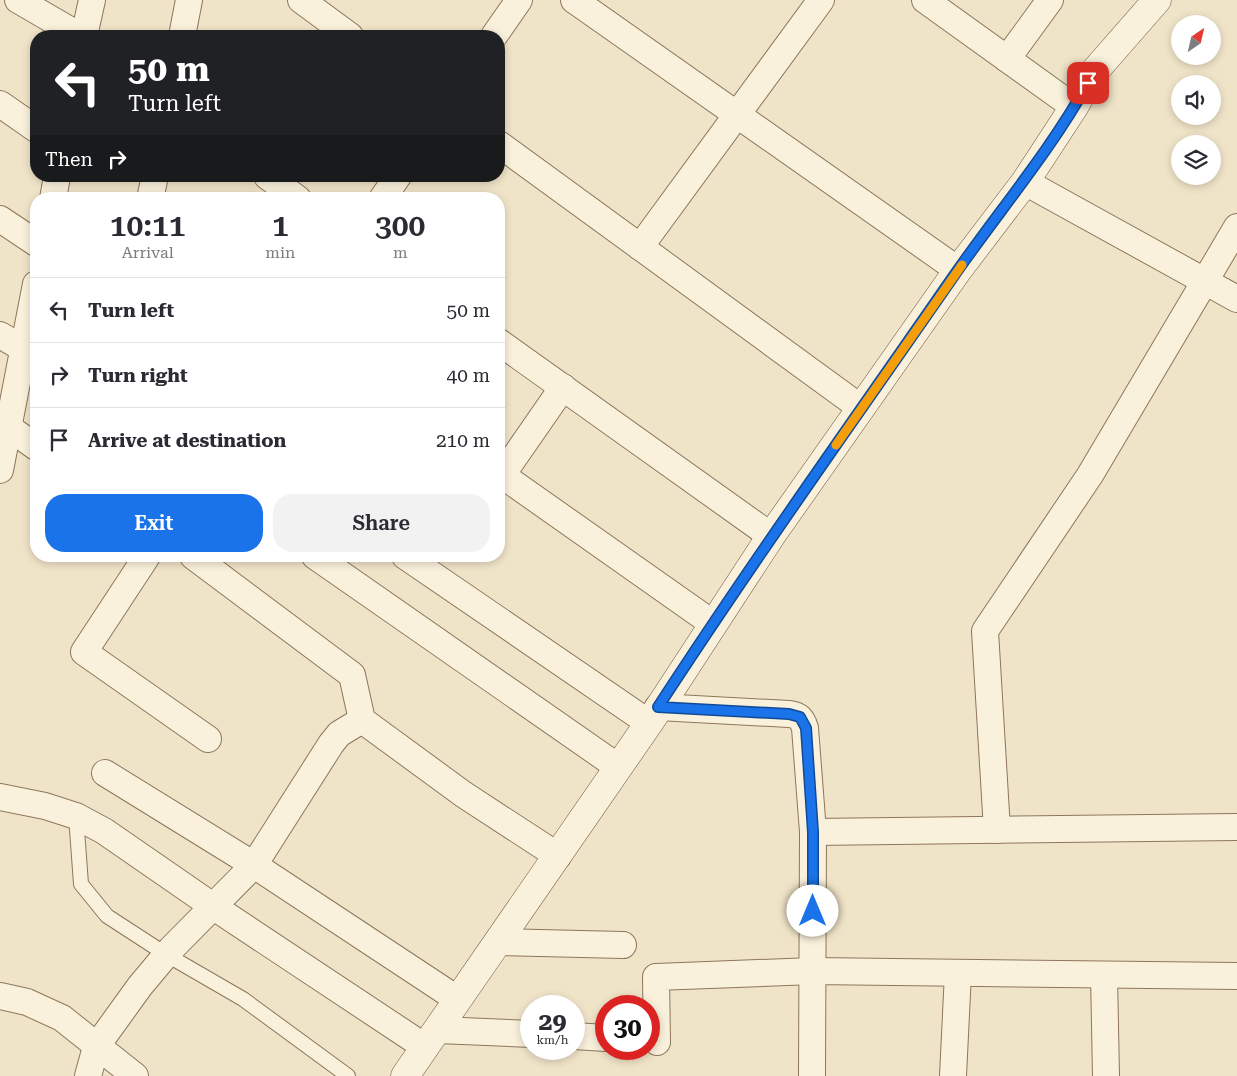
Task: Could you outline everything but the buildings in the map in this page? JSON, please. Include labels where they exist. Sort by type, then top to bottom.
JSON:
[{"type":"street","points":[[18,0],[70,30]]},
{"type":"street","points":[[85,30],[92,0]]},
{"type":"street","points":[[183,30],[190,0]]},
{"type":"street","points":[[301,0],[342,30]]},
{"type":"street","points":[[498,30],[519,0]]},
{"type":"street","points":[[574,0],[958,270]]},
{"type":"street","points":[[640,247],[820,0]]},
{"type":"street","points":[[1007,58],[1050,0]]},
{"type":"street","points":[[405,1076],[654,715],[712,623],[771,536],[958,270],[1025,182],[1074,107],[1094,72],[1157,0]]},
{"type":"street","points":[[929,1],[1074,107]]},
{"type":"street","points":[[0,104],[30,125]]},
{"type":"street","points":[[505,148],[862,408]]},
{"type":"street","points":[[275,182],[289,192]]},
{"type":"street","points":[[1025,182],[1204,283],[1237,299]]},
{"type":"street","points":[[0,219],[30,239]]},
{"type":"street","points":[[997,830],[985,631],[1090,475],[1237,227]]},
{"type":"street","points":[[0,470],[30,316]]},
{"type":"street","points":[[0,335],[24,349]]},
{"type":"street","points":[[505,346],[771,536]]},
{"type":"street","points":[[505,467],[562,387]]},
{"type":"street","points":[[8,428],[30,443]]},
{"type":"street","points":[[505,478],[712,623]]},
{"type":"street","points":[[143,562],[84,652],[208,739]]},
{"type":"street","points":[[201,562],[352,675],[362,720],[463,794],[558,856]]},
{"type":"street","points":[[324,562],[618,767]]},
{"type":"street","points":[[414,562],[654,715],[789,714],[800,717],[806,728],[813,832],[812,1076]]},
{"type":"street","points":[[88,1076],[96,1047],[140,986],[167,954],[254,865],[331,744],[339,734],[362,720]]},
{"type":"street","points":[[105,773],[254,865],[457,999]]},
{"type":"street","points":[[0,797],[45,806],[76,816],[104,831],[214,907],[431,1039],[520,1035]]},
{"type":"street","points":[[813,832],[1237,827]]},
{"type":"street","points":[[498,942],[623,945]]},
{"type":"street","points":[[656,995],[656,978],[812,971],[1237,976]]},
{"type":"street","points":[[954,1076],[958,973]]},
{"type":"street","points":[[1104,975],[1106,1076]]},
{"type":"street","points":[[0,996],[27,1002],[62,1018],[96,1047],[135,1076]]},
{"type":"lane","points":[[76,816],[81,884],[107,916],[243,999],[348,1076]]},
{"type":"slow traffic","points":[[836,445],[962,265]]},
{"type":"route","points":[[813,911],[813,832],[806,728],[800,717],[789,714],[658,707],[771,536],[958,270],[1025,182],[1088,83]]}]
